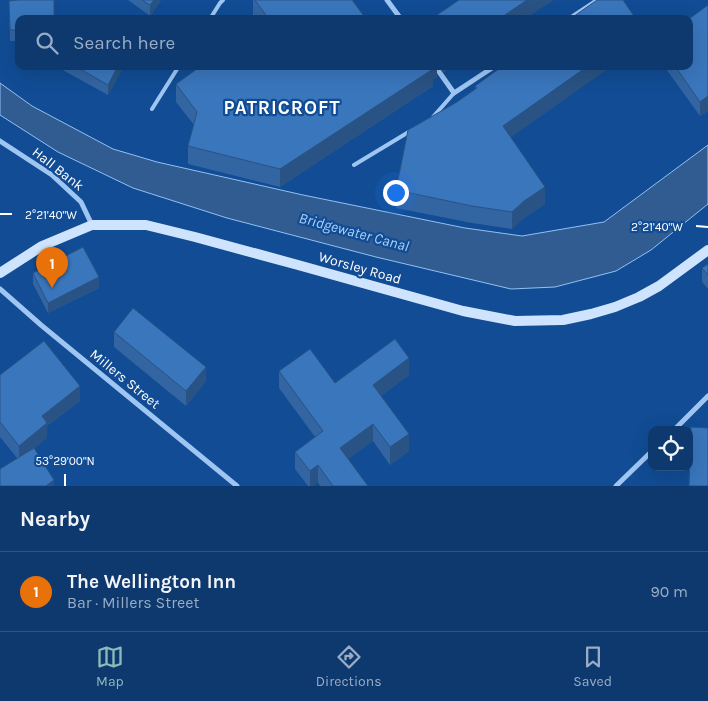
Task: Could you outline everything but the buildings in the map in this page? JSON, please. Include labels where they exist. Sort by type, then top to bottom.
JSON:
[{"type":"main road","name":"Worsley Road","points":[[0,273],[42,246],[92,225],[146,225],[195,236],[463,311],[515,322],[563,320],[615,307],[659,286],[708,250]]},
{"type":"street","points":[[387,0],[397,15]]},
{"type":"street","points":[[575,15],[598,0]]},
{"type":"street","points":[[438,70],[454,93],[490,70]]},
{"type":"street","name":"Hall Bank","points":[[0,141],[52,175],[81,202],[92,225]]},
{"type":"street","name":"Millers Street","points":[[0,289],[236,486]]},
{"type":"street","points":[[678,426],[708,396]]},
{"type":"street","points":[[616,486],[648,455]]},
{"type":"lane","points":[[213,15],[223,0]]},
{"type":"lane","points":[[152,109],[176,70]]},
{"type":"lane","points":[[432,117],[454,93]]},
{"type":"lane","points":[[354,165],[417,127]]},
{"type":"water","name":"Bridgewater Canal","points":[[0,83],[32,106],[113,149],[157,162],[303,195],[465,228],[522,236],[604,222],[708,145],[708,204],[651,250],[616,271],[555,287],[511,289],[376,257],[227,218],[133,188],[58,152],[0,115]]},
{"type":"place","name":"The Wellington Inn","points":[[52,288]]},
{"type":"district","name":"PATRICROFT","points":[[282,108]]}]
